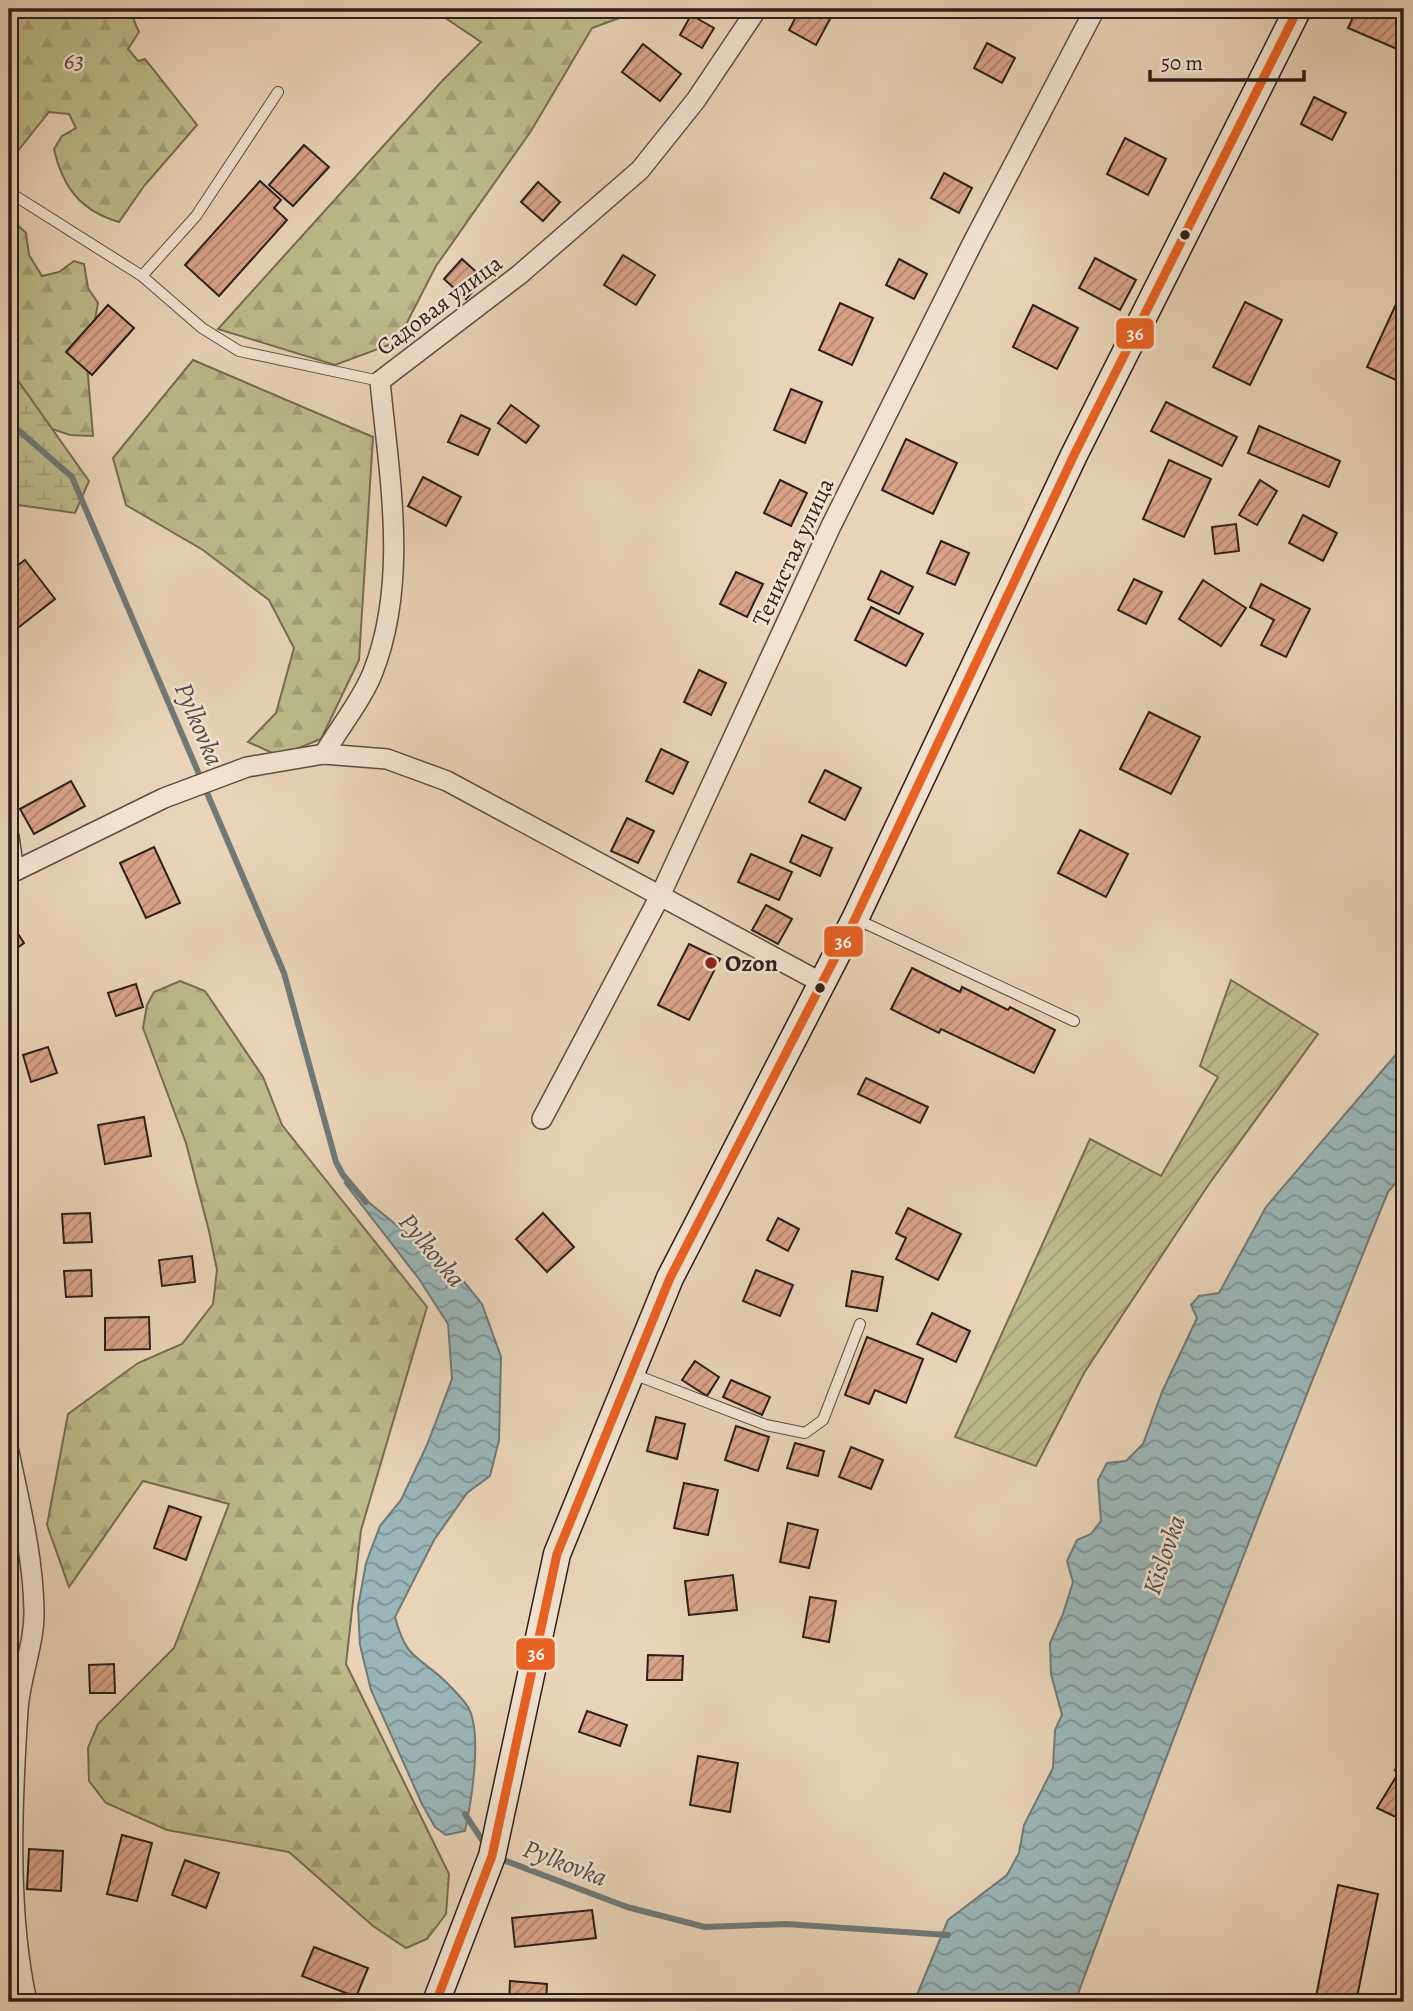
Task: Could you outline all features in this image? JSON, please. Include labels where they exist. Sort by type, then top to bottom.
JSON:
[{"type":"street","name":"Садовая улица","points":[[324,754],[373,673],[389,609],[395,543],[380,381],[519,275],[640,170],[696,100],[757,9]]},
{"type":"street","name":"Тенистая улица","points":[[542,1119],[660,896],[831,526],[972,244],[1096,9]]},
{"type":"street","points":[[436,2002],[492,1856],[557,1554],[629,1372],[670,1278],[855,919],[1074,455],[1298,9]]},
{"type":"street","points":[[9,837],[11,873],[164,799],[247,767],[324,754],[387,759],[447,781],[822,983]]},
{"type":"street","points":[[9,1452],[26,1530],[34,1614],[18,1707],[14,1834],[20,1968],[27,2002]]},
{"type":"lane","points":[[142,276],[196,216],[278,92]]},
{"type":"lane","points":[[9,192],[142,276],[202,328],[239,351],[380,381]]},
{"type":"lane","points":[[855,919],[1074,1021]]},
{"type":"lane","points":[[629,1372],[766,1424],[805,1433],[823,1420],[860,1324]]},
{"type":"green space","name":"63","points":[[9,9],[118,9],[132,16],[139,32],[128,49],[138,61],[145,59],[197,125],[144,186],[119,222],[84,204],[63,175],[54,149],[62,136],[76,128],[69,114],[49,112],[9,162]]},
{"type":"green space","points":[[432,9],[632,9],[633,13],[592,28],[531,131],[436,266],[397,342],[335,365],[218,329],[442,81],[481,42]]},
{"type":"green space","points":[[9,217],[26,233],[29,255],[42,276],[59,272],[74,261],[84,264],[88,288],[98,303],[87,364],[93,436],[70,435],[52,429],[9,368]]},
{"type":"green space","points":[[193,360],[373,437],[359,660],[321,739],[279,756],[248,742],[276,713],[294,648],[269,600],[203,550],[126,505],[113,458]]},
{"type":"green space","points":[[9,368],[89,481],[75,513],[11,504],[9,500]]},
{"type":"green space","points":[[1231,980],[1318,1034],[1209,1184],[1084,1373],[1036,1466],[955,1437],[1090,1139],[1161,1176],[1218,1077],[1200,1066]]},
{"type":"green space","points":[[180,981],[205,991],[263,1077],[282,1125],[427,1307],[361,1530],[346,1664],[449,1874],[446,1914],[427,1939],[406,1948],[373,1926],[289,1852],[167,1830],[106,1803],[89,1781],[88,1748],[98,1724],[174,1648],[229,1504],[143,1481],[69,1587],[47,1525],[68,1414],[138,1363],[182,1344],[213,1304],[217,1270],[209,1231],[186,1143],[143,1028],[147,1005],[154,992]]},
{"type":"green space","points":[[9,1563],[16,1601],[16,1662],[9,1670]]},
{"type":"water","name":"Kislovka","points":[[1404,1045],[1404,1173],[1388,1192],[1307,1393],[1075,2002],[914,2002],[948,1920],[1007,1875],[1019,1853],[1024,1825],[1053,1768],[1055,1730],[1062,1715],[1051,1674],[1050,1643],[1073,1582],[1067,1561],[1077,1540],[1091,1534],[1101,1521],[1098,1480],[1107,1463],[1126,1461],[1143,1444],[1162,1392],[1197,1318],[1191,1305],[1199,1296],[1219,1293],[1266,1207]]},
{"type":"water","points":[[344,1182],[461,1278],[482,1304],[501,1357],[499,1440],[490,1476],[467,1493],[434,1540],[395,1617],[409,1650],[458,1695],[468,1707],[472,1719],[475,1733],[474,1768],[465,1831],[446,1835],[435,1827],[422,1804],[371,1690],[360,1645],[358,1607],[366,1563],[380,1526],[401,1500],[427,1445],[452,1379],[448,1324],[419,1279]]},
{"type":"building","points":[[800,9],[810,9],[830,19],[816,45],[789,30]]},
{"type":"building","points":[[1199,9],[1225,9],[1222,17]]},
{"type":"building","points":[[1357,9],[1389,9],[1404,16],[1404,52],[1348,28]]},
{"type":"building","points":[[691,15],[714,28],[702,48],[680,35]]},
{"type":"building","points":[[987,43],[1015,58],[1002,83],[974,68]]},
{"type":"building","points":[[643,44],[681,74],[660,101],[622,72]]},
{"type":"building","points":[[1314,97],[1346,113],[1332,140],[1301,124]]},
{"type":"building","points":[[1125,138],[1166,159],[1148,195],[1107,174]]},
{"type":"building","points":[[304,145],[329,167],[293,206],[269,185]]},
{"type":"building","points":[[944,173],[972,188],[959,213],[931,198]]},
{"type":"building","points":[[260,181],[281,200],[274,208],[287,220],[219,296],[185,265]]},
{"type":"building","points":[[538,182],[560,202],[543,221],[521,202]]},
{"type":"building","points":[[623,255],[655,275],[636,305],[604,285]]},
{"type":"building","points":[[1095,258],[1136,280],[1120,310],[1079,288]]},
{"type":"building","points":[[462,259],[484,279],[466,299],[444,279]]},
{"type":"building","points":[[899,259],[927,274],[914,299],[886,285]]},
{"type":"building","points":[[1404,287],[1404,363],[1396,380],[1367,367]]},
{"type":"building","points":[[1245,302],[1282,320],[1250,385],[1213,367]]},
{"type":"building","points":[[840,303],[873,318],[852,365],[819,350]]},
{"type":"building","points":[[108,305],[134,328],[92,375],[66,352]]},
{"type":"building","points":[[1033,305],[1078,328],[1057,369],[1013,347]]},
{"type":"building","points":[[791,389],[822,402],[805,443],[774,430]]},
{"type":"building","points":[[1166,402],[1237,437],[1222,466],[1151,431]]},
{"type":"building","points":[[511,405],[539,426],[526,443],[498,423]]},
{"type":"building","points":[[461,415],[490,429],[478,455],[448,442]]},
{"type":"building","points":[[1259,426],[1340,461],[1329,487],[1248,453]]},
{"type":"building","points":[[906,439],[957,463],[933,514],[882,490]]},
{"type":"building","points":[[1169,460],[1211,479],[1184,537],[1143,519]]},
{"type":"building","points":[[423,477],[461,497],[446,526],[408,506]]},
{"type":"building","points":[[780,480],[807,493],[791,526],[764,513]]},
{"type":"building","points":[[1260,480],[1277,491],[1257,525],[1239,515]]},
{"type":"building","points":[[1303,515],[1337,533],[1323,561],[1289,543]]},
{"type":"building","points":[[1236,524],[1239,551],[1215,554],[1212,527]]},
{"type":"building","points":[[941,541],[969,553],[955,585],[927,573]]},
{"type":"building","points":[[25,560],[55,599],[10,634],[9,572]]},
{"type":"building","points":[[881,571],[913,587],[899,614],[868,599]]},
{"type":"building","points":[[736,572],[763,584],[747,617],[720,604]]},
{"type":"building","points":[[1134,579],[1162,592],[1146,624],[1118,610]]},
{"type":"building","points":[[1203,580],[1246,608],[1221,646],[1179,619]]},
{"type":"building","points":[[1261,584],[1310,609],[1286,657],[1261,645],[1274,620],[1250,607]]},
{"type":"building","points":[[871,607],[923,634],[906,666],[855,640]]},
{"type":"building","points":[[699,670],[726,683],[711,715],[684,702]]},
{"type":"building","points":[[1149,712],[1200,737],[1171,794],[1120,769]]},
{"type":"building","points":[[661,749],[688,762],[673,794],[646,781]]},
{"type":"building","points":[[825,770],[861,788],[845,820],[809,802]]},
{"type":"building","points":[[71,781],[85,806],[34,834],[20,809]]},
{"type":"building","points":[[627,818],[654,831],[638,863],[611,851]]},
{"type":"building","points":[[1080,830],[1128,854],[1106,897],[1058,873]]},
{"type":"building","points":[[802,835],[832,848],[820,876],[790,862]]},
{"type":"building","points":[[154,847],[180,903],[146,918],[120,863]]},
{"type":"building","points":[[751,854],[792,872],[779,900],[738,882]]},
{"type":"building","points":[[766,905],[792,919],[778,944],[752,930]]},
{"type":"building","points":[[9,920],[24,943],[9,954]]},
{"type":"building","points":[[689,944],[720,959],[689,1020],[658,1005]]},
{"type":"building","points":[[912,968],[960,992],[962,987],[1008,1010],[1010,1007],[1055,1030],[1034,1073],[941,1029],[939,1033],[891,1009]]},
{"type":"building","points":[[136,984],[143,1007],[116,1016],[108,993]]},
{"type":"building","points":[[48,1047],[57,1073],[31,1082],[23,1055]]},
{"type":"building","points":[[866,1078],[928,1107],[920,1123],[858,1094]]},
{"type":"building","points":[[144,1117],[151,1156],[105,1164],[98,1125]]},
{"type":"building","points":[[908,1208],[961,1234],[938,1280],[896,1259],[906,1238],[896,1233]]},
{"type":"building","points":[[90,1213],[92,1242],[64,1243],[62,1214]]},
{"type":"building","points":[[543,1213],[574,1247],[547,1272],[516,1239]]},
{"type":"building","points":[[778,1218],[799,1229],[788,1251],[767,1240]]},
{"type":"building","points":[[192,1256],[195,1282],[162,1286],[159,1260]]},
{"type":"building","points":[[91,1270],[92,1296],[66,1297],[64,1271]]},
{"type":"building","points":[[756,1270],[793,1285],[780,1316],[743,1301]]},
{"type":"building","points":[[852,1271],[883,1277],[877,1311],[846,1306]]},
{"type":"building","points":[[932,1313],[970,1331],[956,1362],[917,1344]]},
{"type":"building","points":[[149,1317],[150,1349],[105,1350],[105,1318]]},
{"type":"building","points":[[867,1337],[923,1359],[906,1403],[875,1390],[869,1404],[845,1395]]},
{"type":"building","points":[[695,1361],[719,1377],[707,1396],[682,1380]]},
{"type":"building","points":[[731,1380],[770,1397],[762,1415],[723,1397]]},
{"type":"building","points":[[656,1417],[685,1424],[677,1459],[647,1451]]},
{"type":"building","points":[[736,1426],[769,1437],[758,1471],[725,1460]]},
{"type":"building","points":[[795,1443],[824,1451],[818,1476],[787,1468]]},
{"type":"building","points":[[851,1447],[883,1460],[871,1489],[839,1477]]},
{"type":"building","points":[[684,1483],[718,1490],[708,1535],[674,1528]]},
{"type":"building","points":[[169,1506],[201,1517],[186,1560],[154,1548]]},
{"type":"building","points":[[788,1523],[818,1530],[809,1568],[780,1562]]},
{"type":"building","points":[[733,1575],[737,1610],[689,1615],[685,1581]]},
{"type":"building","points":[[810,1597],[836,1601],[829,1642],[803,1637]]},
{"type":"building","points":[[648,1655],[683,1656],[682,1680],[647,1680]]},
{"type":"building","points":[[114,1664],[115,1693],[90,1693],[89,1665]]},
{"type":"building","points":[[587,1711],[627,1725],[620,1746],[579,1732]]},
{"type":"building","points":[[1404,1752],[1404,1775],[1395,1770]]},
{"type":"building","points":[[698,1756],[738,1763],[730,1812],[690,1805]]},
{"type":"building","points":[[1399,1772],[1404,1775],[1404,1821],[1377,1808]]},
{"type":"building","points":[[122,1835],[152,1843],[137,1901],[107,1894]]},
{"type":"building","points":[[29,1849],[63,1851],[61,1891],[27,1889]]},
{"type":"building","points":[[185,1860],[219,1873],[206,1908],[172,1895]]},
{"type":"building","points":[[1338,1885],[1378,1894],[1356,2002],[1315,2002]]},
{"type":"building","points":[[592,1910],[596,1938],[515,1947],[512,1918]]},
{"type":"building","points":[[314,1947],[368,1968],[356,1997],[302,1976]]},
{"type":"building","points":[[510,1981],[547,1984],[546,2002],[509,2002]]},
{"type":"building","points":[[121,1998],[147,2001],[147,2002],[121,2002]]},
{"type":"waterway","name":"Pylkovka","points":[[9,422],[72,477],[284,973],[336,1162],[343,1175],[366,1202]]},
{"type":"waterway","name":"Pylkovka","points":[[465,1814],[486,1846]]},
{"type":"waterway","name":"Pylkovka","points":[[498,1858],[627,1907],[705,1927],[786,1924],[948,1935]]},
{"type":"transit line","name":"36","points":[[436,2002],[492,1856],[557,1554],[670,1278],[855,919],[1074,455],[1298,9]]},
{"type":"place","name":"Ozon","points":[[711,963]]}]
